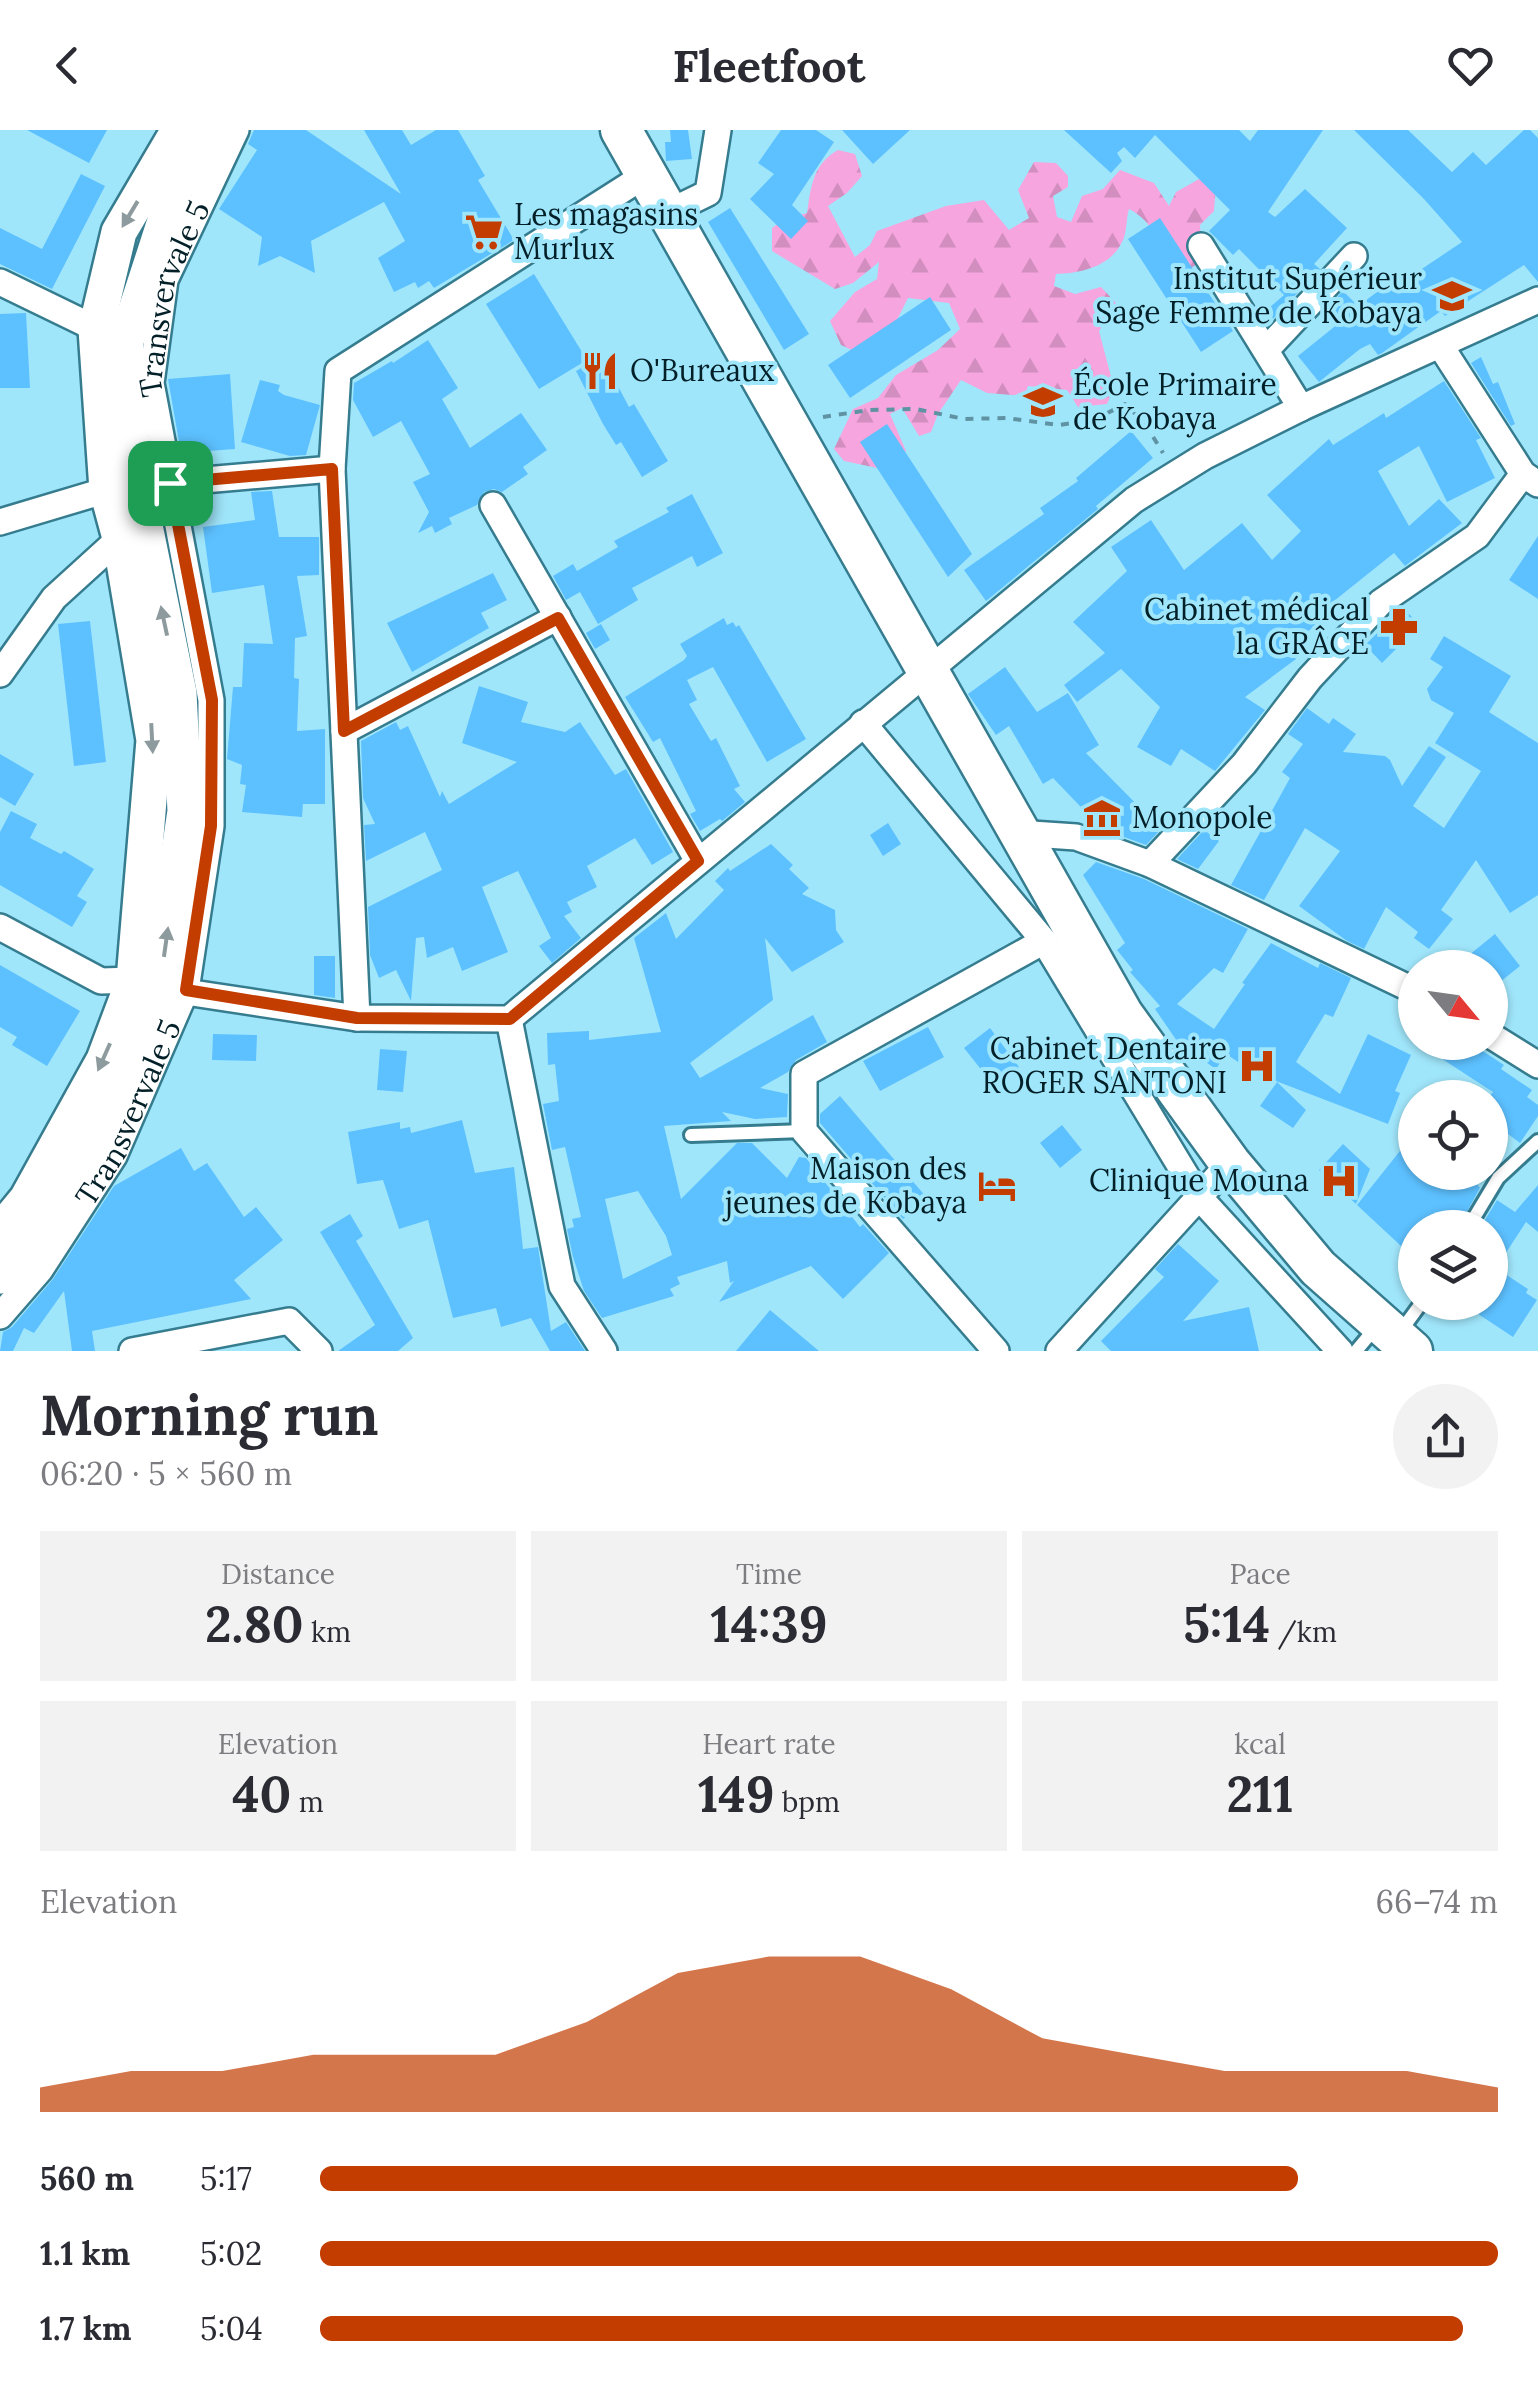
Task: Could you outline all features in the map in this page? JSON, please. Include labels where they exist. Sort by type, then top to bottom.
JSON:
[{"type":"main road","name":"Transvervale 5","points":[[0,1232],[27,1199],[104,1060],[160,986],[154,740],[120,538],[106,490],[119,232],[180,130]]},
{"type":"main road","name":"Transvervale 5","points":[[0,1276],[60,1202],[134,1054],[160,986],[185,812],[179,693],[138,491],[124,387],[111,335],[176,187],[212,130]]},
{"type":"main road","points":[[621,130],[1123,1015],[1230,1163],[1318,1268],[1386,1340]]},
{"type":"street","name":"Transvervale 5","points":[[0,1316],[40,1270],[114,1156],[160,986],[211,826],[212,700],[151,383],[165,280],[236,130]]},
{"type":"street","points":[[669,212],[708,194],[718,130]]},
{"type":"street","points":[[357,1018],[332,469],[338,370],[647,174]]},
{"type":"street","points":[[1202,246],[1302,408]]},
{"type":"street","points":[[1266,350],[1354,256]]},
{"type":"street","points":[[0,282],[111,335]]},
{"type":"street","points":[[0,927],[100,981],[160,986],[357,1018],[510,1019],[1134,500],[1204,456],[1538,300]]},
{"type":"street","points":[[1150,864],[1244,764],[1310,678],[1381,602],[1477,536],[1530,479],[1440,346]]},
{"type":"street","points":[[170,483],[332,469]]},
{"type":"street","points":[[0,522],[106,490]]},
{"type":"street","points":[[493,505],[698,861]]},
{"type":"street","points":[[0,674],[54,598],[120,538]]},
{"type":"street","points":[[344,731],[558,618]]},
{"type":"street","points":[[863,722],[1044,941],[1199,1197],[1340,1351]]},
{"type":"street","points":[[1017,833],[1076,837],[1150,864],[1398,983]]},
{"type":"street","points":[[996,1351],[804,1131],[804,1074],[1044,941]]},
{"type":"street","points":[[510,1019],[562,1286],[604,1351]]},
{"type":"street","points":[[1508,1043],[1534,1055]]},
{"type":"street","points":[[1058,1351],[1230,1163]]},
{"type":"street","points":[[132,1351],[289,1321],[319,1351]]},
{"type":"lane","points":[[691,1135],[804,1131]]},
{"type":"lane","points":[[1479,1210],[1498,1178],[1538,1141]]},
{"type":"lane","points":[[1386,1340],[1405,1320]]},
{"type":"path","points":[[816,418],[869,410],[916,409],[964,419],[1006,418],[1060,424],[1094,420],[1124,404],[1144,422],[1166,459]]},
{"type":"green space","points":[[838,150],[855,154],[862,176],[828,206],[855,257],[870,245],[877,231],[946,206],[984,200],[1009,230],[1029,218],[1018,190],[1034,162],[1056,163],[1068,176],[1068,187],[1053,196],[1057,217],[1071,222],[1082,196],[1103,189],[1120,170],[1154,183],[1169,206],[1176,192],[1201,178],[1216,184],[1214,211],[1200,225],[1202,261],[1175,278],[1152,230],[1129,209],[1124,239],[1117,251],[1085,270],[1056,274],[1054,286],[1075,294],[1101,287],[1117,304],[1099,331],[1114,388],[1107,404],[1078,407],[1067,390],[1028,386],[1025,396],[987,393],[961,380],[931,432],[919,436],[902,408],[890,414],[906,451],[882,469],[844,461],[834,449],[853,409],[878,398],[896,375],[938,350],[960,329],[949,303],[908,298],[892,330],[867,357],[841,345],[830,321],[855,292],[877,279],[879,262],[853,283],[835,289],[772,251],[772,228],[807,213],[818,169]]},
{"type":"building","points":[[27,130],[107,130],[89,163]]},
{"type":"building","points":[[254,130],[306,130],[401,194],[364,130],[402,130],[411,145],[436,130],[458,130],[485,176],[478,180],[514,240],[434,288],[429,281],[418,288],[415,282],[394,292],[378,258],[405,241],[384,202],[311,241],[315,273],[280,256],[258,266],[262,237],[219,209],[257,150],[248,144]]},
{"type":"building","points":[[670,130],[688,130],[692,159],[666,161],[665,142],[671,142]]},
{"type":"building","points":[[781,130],[816,130],[834,142],[792,205],[808,221],[791,239],[750,199],[774,174],[758,163]]},
{"type":"building","points":[[842,130],[910,130],[873,164]]},
{"type":"building","points":[[1064,130],[1239,130],[1250,141],[1258,130],[1323,130],[1268,212],[1275,217],[1305,189],[1347,228],[1314,264],[1320,269],[1268,324],[1262,314],[1284,295],[1239,249],[1233,255],[1209,231],[1230,210],[1155,135],[1135,158],[1124,147],[1117,153],[1122,161],[1111,173]]},
{"type":"building","points":[[1354,130],[1408,130],[1452,172],[1473,152],[1486,165],[1524,130],[1530,130],[1538,138],[1538,282],[1524,265],[1445,316],[1441,311],[1382,353],[1378,355],[1370,344],[1360,349],[1319,382],[1298,356],[1339,323],[1325,310],[1343,291],[1358,306],[1388,284],[1392,289],[1462,242]]},
{"type":"building","points":[[81,174],[105,186],[52,289],[0,264],[0,228],[42,249]]},
{"type":"building","points":[[730,208],[809,334],[784,350],[708,222]]},
{"type":"building","points":[[1160,218],[1233,331],[1201,352],[1128,239]]},
{"type":"building","points":[[534,274],[587,360],[539,389],[486,304]]},
{"type":"building","points":[[930,297],[951,330],[850,398],[828,365]]},
{"type":"building","points":[[26,313],[30,388],[0,388],[0,314]]},
{"type":"building","points":[[428,340],[458,388],[442,399],[470,448],[521,413],[547,450],[523,467],[528,474],[502,492],[484,492],[477,505],[449,518],[452,524],[435,533],[432,526],[418,533],[429,512],[413,482],[430,474],[401,421],[373,437],[353,400],[354,383]]},
{"type":"building","points":[[602,356],[629,407],[634,404],[668,461],[642,477],[621,442],[616,445],[576,371]]},
{"type":"building","points":[[1481,357],[1493,384],[1498,382],[1515,424],[1511,426],[1471,363]]},
{"type":"building","points":[[230,374],[235,449],[181,453],[168,379]]},
{"type":"building","points":[[260,380],[280,385],[278,391],[284,395],[320,405],[306,455],[290,456],[241,442]]},
{"type":"building","points":[[1444,381],[1481,438],[1476,440],[1495,478],[1447,502],[1419,446],[1378,471],[1409,526],[1439,499],[1462,523],[1405,566],[1394,553],[1334,601],[1339,608],[1287,647],[1296,659],[1245,697],[1265,710],[1215,771],[1181,749],[1171,766],[1137,747],[1160,707],[1121,669],[1077,702],[1064,685],[1105,653],[1073,622],[1127,571],[1111,547],[1151,520],[1184,570],[1242,523],[1272,560],[1301,531],[1267,495],[1329,439],[1333,445],[1384,413],[1386,418]]},
{"type":"building","points":[[887,424],[972,554],[948,577],[860,442]]},
{"type":"building","points":[[1131,431],[1153,458],[986,601],[964,570],[1044,514],[1040,508],[1078,481],[1076,478]]},
{"type":"building","points":[[272,491],[279,537],[319,537],[319,575],[297,576],[307,636],[295,638],[294,678],[299,679],[297,731],[325,729],[325,804],[303,804],[302,817],[242,812],[246,785],[240,784],[242,765],[227,759],[233,687],[242,687],[244,643],[273,644],[264,585],[212,593],[203,527],[255,520],[251,492]]},
{"type":"building","points":[[692,494],[723,553],[697,567],[692,556],[632,588],[638,600],[598,624],[580,592],[566,600],[553,576],[573,564],[577,571],[618,547],[614,541],[669,512],[666,508]]},
{"type":"building","points":[[1538,536],[1538,599],[1509,580]]},
{"type":"building","points":[[493,573],[507,600],[481,613],[489,628],[412,672],[387,623]]},
{"type":"building","points":[[1403,608],[1420,625],[1382,663],[1365,645]]},
{"type":"building","points":[[724,618],[727,625],[739,625],[806,739],[767,762],[713,667],[687,680],[697,700],[689,704],[711,741],[716,738],[740,786],[734,789],[745,802],[722,821],[700,831],[690,814],[696,811],[660,738],[653,742],[625,697],[684,660],[687,656],[680,644]]},
{"type":"building","points":[[90,621],[106,762],[74,766],[58,624]]},
{"type":"building","points":[[601,624],[610,640],[595,649],[586,633]]},
{"type":"building","points":[[1444,636],[1511,676],[1489,712],[1538,743],[1538,895],[1510,913],[1476,860],[1441,910],[1453,919],[1429,949],[1414,938],[1418,932],[1386,907],[1364,949],[1299,906],[1340,851],[1305,828],[1264,900],[1231,885],[1290,778],[1282,772],[1303,744],[1288,734],[1307,708],[1329,724],[1333,718],[1356,734],[1343,752],[1385,756],[1390,760],[1402,786],[1429,746],[1446,757],[1413,806],[1444,828],[1481,771],[1435,743],[1454,713],[1431,700],[1427,689],[1443,667],[1430,659]]},
{"type":"building","points":[[1005,667],[1037,712],[1068,693],[1099,745],[1086,753],[1161,829],[1146,845],[1102,829],[1053,778],[1043,784],[1009,726],[996,735],[968,694]]},
{"type":"building","points":[[479,686],[528,702],[521,722],[565,732],[580,722],[615,775],[626,769],[673,852],[652,865],[635,838],[587,866],[597,887],[567,902],[572,912],[564,916],[581,938],[552,963],[539,946],[551,938],[518,871],[482,887],[508,952],[462,971],[453,947],[427,958],[424,937],[416,938],[411,1001],[396,970],[379,978],[370,955],[368,907],[442,870],[425,832],[366,861],[364,825],[375,824],[363,798],[361,741],[396,722],[400,730],[408,726],[440,797],[442,791],[449,804],[517,762],[462,743]]},
{"type":"building","points":[[0,754],[34,774],[15,806],[0,797]]},
{"type":"building","points":[[11,811],[37,824],[30,838],[61,854],[64,851],[94,869],[77,896],[87,902],[72,927],[0,885],[0,832]]},
{"type":"building","points":[[888,823],[901,844],[883,856],[870,835]]},
{"type":"building","points":[[1204,830],[1219,841],[1198,869],[1177,859]]},
{"type":"building","points":[[771,844],[809,888],[802,894],[835,910],[836,930],[844,942],[792,972],[765,938],[773,1000],[690,1063],[700,1078],[813,1015],[827,1042],[760,1088],[788,1094],[787,1117],[755,1119],[722,1112],[731,1121],[664,1126],[681,1199],[737,1143],[752,1143],[787,1178],[799,1157],[806,1158],[860,1227],[863,1224],[889,1253],[843,1299],[811,1266],[719,1302],[734,1281],[730,1283],[727,1261],[677,1277],[680,1284],[670,1289],[674,1296],[602,1318],[584,1291],[567,1229],[574,1227],[572,1219],[581,1217],[565,1147],[552,1150],[543,1104],[559,1101],[555,1064],[548,1065],[547,1033],[589,1031],[589,1040],[661,1032],[634,938],[666,913],[676,939],[724,890],[715,881],[728,868],[730,871]],"holes":[[[638,1191],[666,1236],[672,1255],[623,1279],[605,1199]]]},
{"type":"building","points":[[1096,862],[1144,879],[1248,929],[1223,973],[1214,968],[1177,1004],[1214,1029],[1271,943],[1318,968],[1320,963],[1351,978],[1333,1017],[1325,1014],[1296,1062],[1340,1094],[1368,1034],[1398,1049],[1398,1060],[1409,1060],[1398,1080],[1398,1098],[1388,1124],[1255,1073],[1226,1054],[1216,1069],[1179,1044],[1155,1009],[1160,1006],[1130,972],[1133,970],[1117,950],[1125,943],[1083,875]]},
{"type":"building","points":[[1495,934],[1508,950],[1475,950]]},
{"type":"building","points":[[1508,951],[1520,966],[1508,976]]},
{"type":"building","points":[[314,956],[335,956],[335,998],[314,995]]},
{"type":"building","points":[[0,965],[80,1011],[47,1066],[12,1045],[17,1037],[0,1027]]},
{"type":"building","points":[[928,1027],[944,1057],[880,1091],[863,1061]]},
{"type":"building","points":[[990,1028],[1019,1067],[995,1087],[964,1048]]},
{"type":"building","points":[[213,1034],[257,1035],[256,1061],[212,1060]]},
{"type":"building","points":[[380,1049],[407,1051],[403,1092],[377,1090]]},
{"type":"building","points":[[1444,1060],[1496,1060],[1504,1065],[1501,1069],[1532,1090],[1527,1097],[1538,1105],[1538,1116],[1520,1143],[1508,1134],[1508,1080],[1475,1080]]},
{"type":"building","points":[[1277,1082],[1306,1110],[1293,1128],[1260,1106]]},
{"type":"building","points":[[840,1096],[927,1198],[903,1219],[820,1123],[820,1114]]},
{"type":"building","points":[[462,1120],[475,1173],[514,1167],[523,1249],[538,1247],[551,1331],[566,1322],[585,1351],[550,1351],[531,1318],[501,1327],[496,1308],[453,1318],[428,1220],[399,1229],[383,1180],[357,1184],[348,1132],[400,1122],[400,1129],[410,1127],[411,1133]]},
{"type":"building","points":[[1062,1125],[1082,1150],[1060,1168],[1040,1143]]},
{"type":"building","points":[[1343,1144],[1370,1169],[1356,1204],[1319,1170]]},
{"type":"building","points":[[181,1148],[194,1171],[207,1163],[244,1217],[256,1207],[283,1240],[234,1280],[251,1299],[92,1331],[95,1351],[72,1351],[64,1291],[34,1333],[24,1328],[13,1351],[0,1351],[3,1332],[12,1327],[53,1279],[114,1186]]},
{"type":"building","points":[[1398,1153],[1398,1190],[1479,1190],[1468,1210],[1398,1210],[1398,1243],[1357,1205]]},
{"type":"building","points":[[1538,1185],[1538,1232],[1526,1222],[1508,1250],[1508,1210],[1491,1210],[1497,1200],[1515,1212]]},
{"type":"building","points":[[350,1214],[363,1236],[356,1241],[413,1338],[398,1351],[338,1351],[375,1325],[320,1232]]},
{"type":"building","points":[[1178,1244],[1219,1281],[1183,1321],[1249,1307],[1259,1351],[1111,1351],[1101,1341],[1164,1277],[1155,1269]]},
{"type":"building","points":[[1508,1276],[1537,1300],[1513,1337],[1487,1320],[1508,1320]]},
{"type":"building","points":[[770,1310],[819,1351],[736,1351]]},
{"type":"place","name":"Les magasins Murlux","points":[[484,232]]},
{"type":"place","name":"Institut Supérieur Sage Femme de Kobaya","points":[[1452,296]]},
{"type":"place","name":"O'Bureaux","points":[[600,371]]},
{"type":"place","name":"École Primaire de Kobaya","points":[[1043,402]]},
{"type":"place","name":"Cabinet médical la GRÂCE","points":[[1399,627]]},
{"type":"place","name":"Monopole","points":[[1102,818]]},
{"type":"place","name":"Cabinet Dentaire ROGER SANTONI","points":[[1257,1066]]},
{"type":"place","name":"Clinique Mouna","points":[[1339,1181]]},
{"type":"place","name":"Maison des jeunes de Kobaya","points":[[997,1186]]},
{"type":"route","points":[[332,469],[344,731],[558,618],[698,861],[510,1019],[357,1018],[186,990],[211,826],[212,700],[170,483],[332,469]]}]
